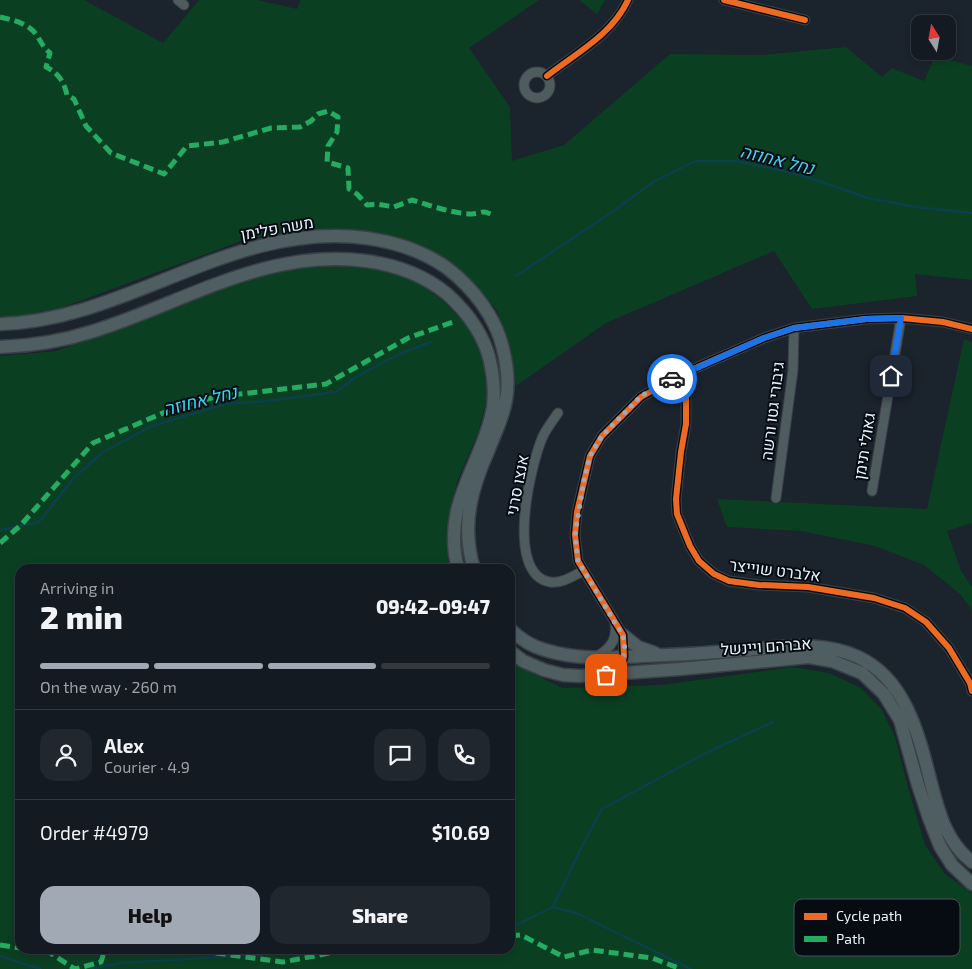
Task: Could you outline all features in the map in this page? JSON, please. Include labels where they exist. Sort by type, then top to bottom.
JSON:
[{"type":"main road","name":"משה פלימן","points":[[0,324],[40,321],[73,314],[222,256],[268,243],[295,238],[335,236],[372,239],[390,242],[431,258],[463,282],[486,310],[499,334],[506,360],[506,401],[498,428],[477,478],[469,509],[468,533],[473,564]]},
{"type":"main road","points":[[0,347],[44,344],[95,331],[229,279],[292,262],[320,259],[353,260],[388,265],[419,276],[444,292],[464,312],[484,342],[492,371],[493,406],[478,453],[464,484],[456,517],[454,545],[457,564]]},
{"type":"main road","points":[[515,633],[529,644],[565,655],[624,657]]},
{"type":"main road","points":[[623,635],[638,647],[662,656]]},
{"type":"main road","name":"אברהם ויינשל","points":[[624,657],[662,656],[804,645],[832,649],[858,657],[878,670],[893,685],[905,704],[922,748],[941,821],[950,838],[972,862]]},
{"type":"main road","points":[[515,655],[523,661],[544,670],[563,675],[606,675]]},
{"type":"main road","name":"אברהם ויינשל","points":[[606,675],[809,657],[832,661],[862,673],[884,694],[900,720],[918,785],[940,846],[952,865],[972,884]]},
{"type":"street","points":[[547,76],[607,31],[628,0]]},
{"type":"street","points":[[724,0],[805,20]]},
{"type":"street","points":[[606,675],[618,668],[624,657],[623,635],[578,561],[575,535],[577,512],[590,456],[602,436],[641,396],[682,374],[764,338],[794,328],[866,319],[901,318],[943,322],[972,329]]},
{"type":"street","name":"גאולי תימן","points":[[872,491],[901,318]]},
{"type":"street","name":"גיבורי גטו ורשה","points":[[776,498],[793,370],[794,328]]},
{"type":"street","name":"אלברט שוייצר","points":[[682,374],[686,393],[686,424],[676,499],[677,514],[690,546],[699,562],[714,574],[728,581],[759,585],[808,587],[874,598],[904,608],[926,622],[949,648],[970,683],[972,691]]},
{"type":"street","name":"אנצו סרני","points":[[558,413],[543,436],[535,461],[526,502],[525,547],[533,570],[550,582],[556,582],[583,571]]},
{"type":"street","points":[[596,657],[606,651],[615,638],[615,623]]},
{"type":"green space","points":[[0,0],[84,0],[163,43],[199,0],[257,0],[297,9],[301,0],[539,0],[469,48],[510,107],[512,161],[564,145],[670,54],[761,55],[846,47],[882,77],[892,68],[924,81],[933,60],[950,60],[972,66],[972,280],[915,274],[917,296],[812,309],[774,251],[606,323],[516,386],[511,349],[496,309],[456,267],[418,245],[378,232],[324,229],[249,238],[61,308],[13,317],[0,316]]},
{"type":"green space","points":[[579,0],[605,0],[597,14]]},
{"type":"green space","points":[[331,265],[380,270],[416,281],[442,300],[467,325],[485,361],[488,395],[478,433],[457,482],[448,527],[449,564],[15,564],[15,954],[515,954],[515,664],[562,688],[662,685],[792,667],[829,673],[861,688],[882,710],[895,737],[925,845],[945,874],[972,893],[972,969],[0,969],[0,356],[56,351],[124,327],[184,302],[274,271]]},
{"type":"green space","points":[[964,339],[972,342],[972,523],[947,531],[961,571],[972,587],[972,610],[961,595],[924,565],[875,546],[801,531],[727,527],[717,499],[927,509]]},
{"type":"waterway","name":"נחל אחוזה","points":[[516,276],[655,181],[696,161],[736,161],[807,177],[868,198],[916,207],[972,213]]},
{"type":"waterway","name":"נחל אחוזה","points":[[0,530],[39,522],[74,478],[103,452],[152,426],[225,404],[267,401],[336,392],[356,377],[397,355],[431,342]]},
{"type":"waterway","points":[[553,907],[602,809],[706,753],[773,722]]},
{"type":"waterway","points":[[515,926],[553,907],[576,913],[691,969]]},
{"type":"waterway","points":[[91,969],[120,963],[274,954]]},
{"type":"waterway","points":[[0,956],[40,969]]},
{"type":"marked path","points":[[0,17],[24,25],[36,34],[50,53],[46,67],[60,78],[67,95],[74,99],[86,126],[111,153],[164,174],[187,146],[223,142],[271,128],[300,127],[311,121],[318,114],[328,111],[338,117],[337,132],[328,146],[327,162],[348,168],[349,189],[357,194],[367,205],[377,204],[394,207],[412,200],[457,213],[472,214],[485,212],[495,216]]},
{"type":"marked path","points":[[0,543],[21,525],[93,443],[170,410],[215,397],[326,384],[408,338],[456,321]]},
{"type":"marked path","points":[[515,936],[521,935],[564,957],[592,950],[652,958],[681,969]]},
{"type":"marked path","points":[[0,945],[15,947]]},
{"type":"marked path","points":[[52,954],[75,969],[101,962],[103,954]]},
{"type":"marked path","points":[[223,954],[283,962],[325,954]]},
{"type":"cycle path","points":[[547,76],[603,33],[613,23],[628,0]]},
{"type":"cycle path","points":[[724,0],[805,20]]},
{"type":"cycle path","points":[[606,675],[618,668],[622,663],[624,657],[623,635],[578,561],[575,535],[577,512],[590,456],[602,436],[641,397],[682,374],[764,338],[794,328],[866,319],[901,318],[943,322],[972,329]]},
{"type":"cycle path","points":[[682,374],[686,393],[686,424],[676,499],[677,514],[690,546],[699,561],[714,574],[729,581],[759,585],[808,587],[874,598],[905,608],[926,622],[949,648],[970,683],[972,691]]},
{"type":"way so far","points":[[606,675],[618,668],[622,663],[624,642],[620,629],[578,561],[575,535],[577,512],[584,480],[590,456],[602,436],[641,396],[672,379]]},
{"type":"route","points":[[672,379],[764,338],[794,328],[866,319],[901,318],[891,376]]}]
